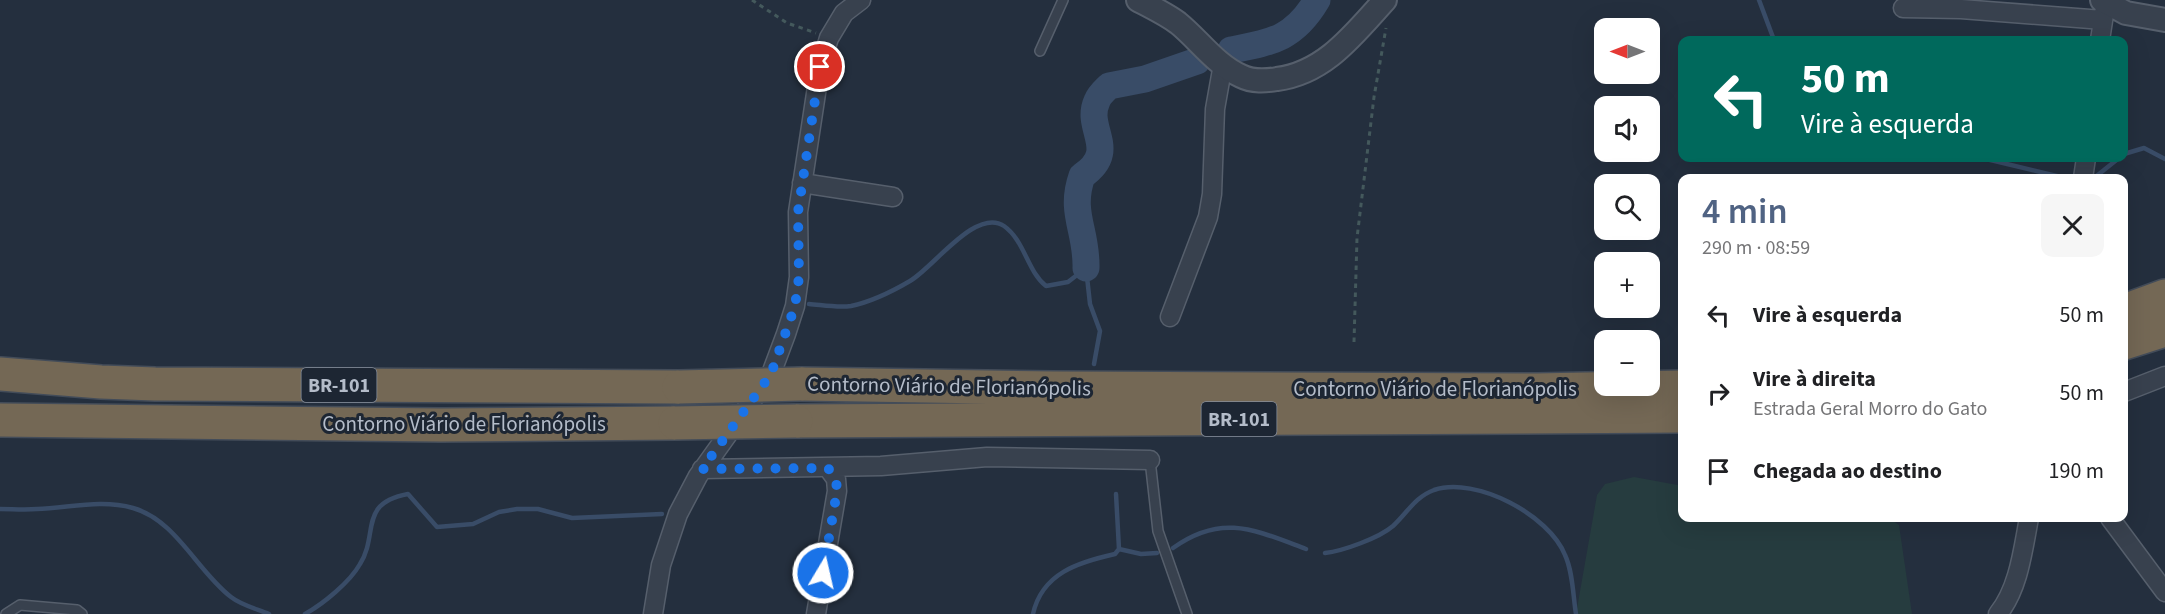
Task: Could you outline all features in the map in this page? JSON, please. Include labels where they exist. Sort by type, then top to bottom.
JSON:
[{"type":"highway","points":[[2128,310],[2165,296]]},
{"type":"highway","points":[[2128,341],[2165,330]]},
{"type":"highway","name":"Contorno Viário de Florianópolis","points":[[0,374],[155,384],[679,387],[801,384],[1054,388],[1537,390],[1678,387]]},
{"type":"highway","name":"Contorno Viário de Florianópolis","points":[[0,420],[418,425],[1678,416]]},
{"type":"street","points":[[653,614],[664,555],[678,514],[702,469],[771,374],[786,334],[795,306],[799,277],[798,212],[820,67],[829,38],[844,14],[861,0]]},
{"type":"street","points":[[1138,0],[1177,23],[1223,64],[1241,76],[1261,81],[1294,77],[1315,69],[1386,10]]},
{"type":"street","points":[[1903,8],[2103,8],[2165,20]]},
{"type":"street","points":[[2100,36],[2103,8]]},
{"type":"street","points":[[1170,317],[1208,218],[1212,194],[1215,109],[1223,64]]},
{"type":"street","points":[[802,183],[893,197]]},
{"type":"street","points":[[2128,390],[2165,376]]},
{"type":"street","points":[[702,469],[828,468],[987,457],[1150,460]]},
{"type":"street","points":[[816,614],[837,491],[836,479],[828,468]]},
{"type":"street","points":[[1998,614],[2008,602],[2022,554],[2028,522]]},
{"type":"street","points":[[2113,522],[2165,592]]},
{"type":"lane","points":[[1040,51],[1063,0]]},
{"type":"lane","points":[[1150,460],[1158,531],[1187,614]]},
{"type":"lane","points":[[6,614],[20,605],[77,610],[82,614]]},
{"type":"path","points":[[752,0],[787,23],[829,38]]},
{"type":"path","points":[[1354,342],[1357,238],[1386,10]]},
{"type":"green space","points":[[1634,477],[1678,485],[1678,522],[1895,522],[1899,525],[1912,614],[1576,614],[1597,495],[1605,484]]},
{"type":"waterway","points":[[1231,50],[1281,37],[1300,23],[1317,0]]},
{"type":"waterway","points":[[1759,0],[1772,36]]},
{"type":"waterway","points":[[1086,268],[1077,201],[1082,176],[1099,157],[1100,148],[1094,111],[1098,99],[1109,86],[1145,79],[1197,61]]},
{"type":"waterway","points":[[2128,153],[2144,148],[2165,159]]},
{"type":"waterway","points":[[1999,162],[2048,174]]},
{"type":"waterway","points":[[2099,174],[2114,162]]},
{"type":"waterway","points":[[809,304],[851,306],[881,296],[910,281],[968,232],[993,222],[1004,226],[1011,232],[1034,272],[1046,286],[1068,282],[1086,268]]},
{"type":"waterway","points":[[1086,268],[1090,304],[1100,331],[1094,364]]},
{"type":"waterway","points":[[1325,553],[1361,543],[1387,531],[1427,493],[1451,487],[1470,489],[1490,494],[1528,513],[1556,540],[1570,569],[1576,614]]},
{"type":"waterway","points":[[305,614],[336,592],[356,571],[365,553],[376,512],[392,498],[408,494],[437,527],[473,524],[499,512],[517,509],[538,509],[572,518],[662,514]]},
{"type":"waterway","points":[[1033,614],[1038,600],[1053,579],[1088,561],[1115,554],[1119,549],[1116,494]]},
{"type":"waterway","points":[[0,509],[97,504],[133,508],[162,523],[207,574],[231,597],[244,605],[269,614]]},
{"type":"waterway","points":[[1173,548],[1207,531],[1239,528],[1271,536],[1306,549]]},
{"type":"waterway","points":[[1119,549],[1141,554],[1157,553]]},
{"type":"route","points":[[820,67],[798,212],[799,277],[795,306],[771,374],[702,469],[828,468],[836,479],[837,491],[823,573]]}]
